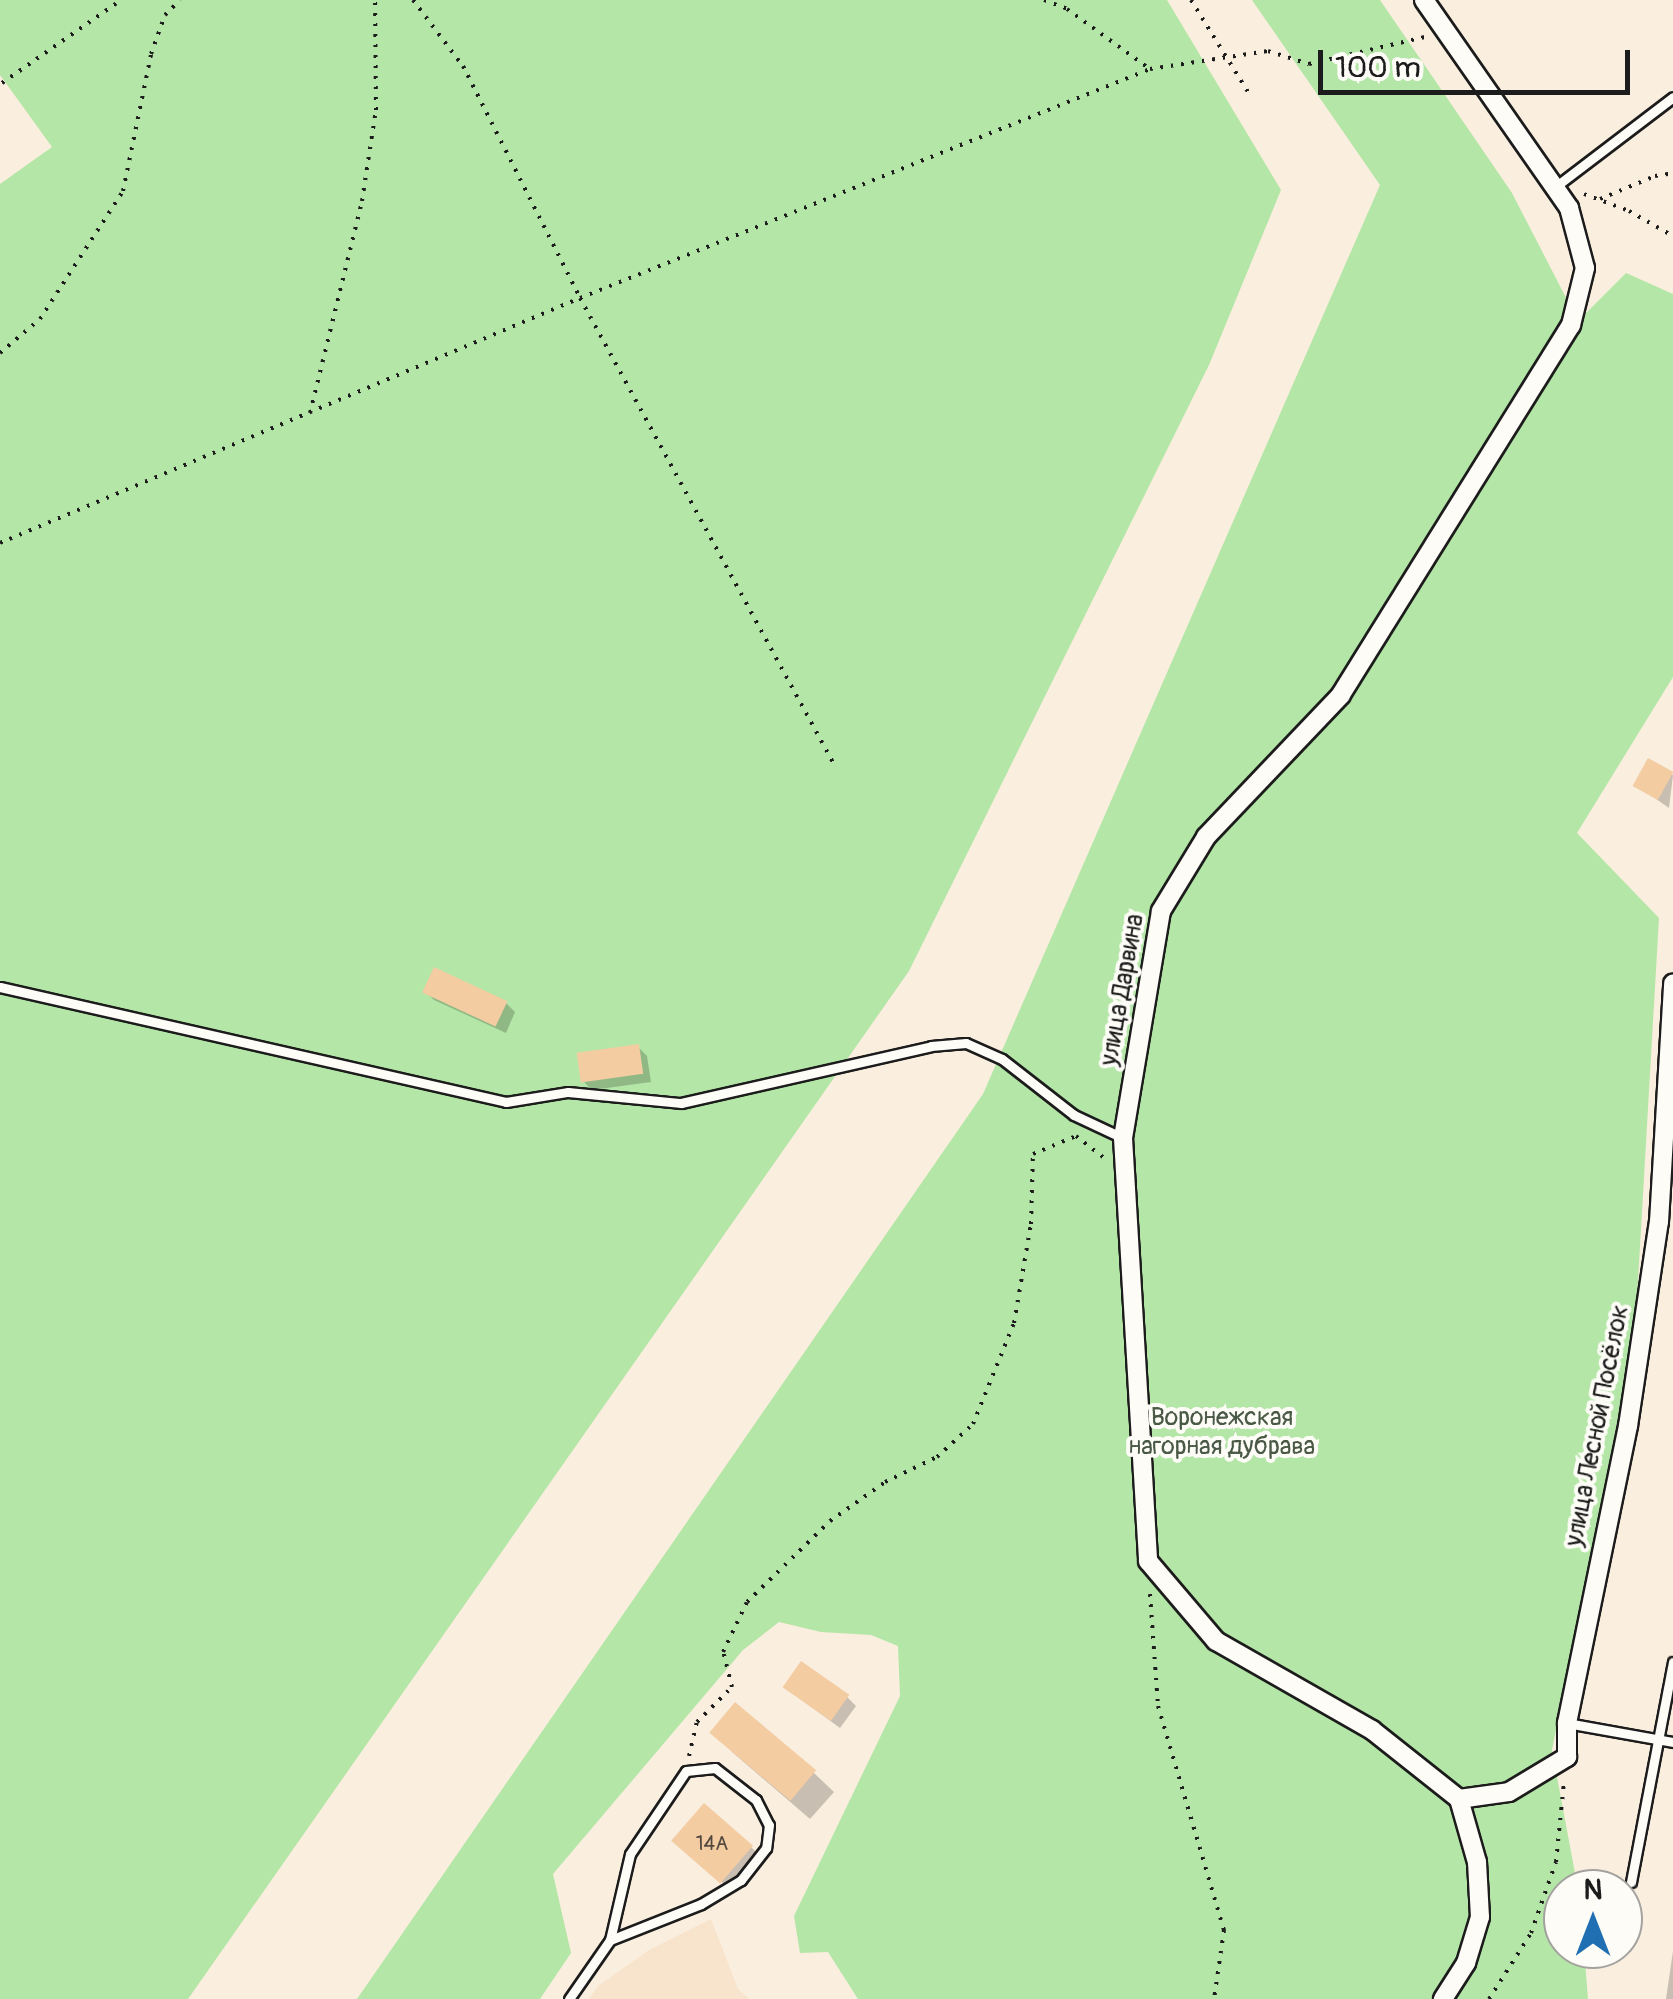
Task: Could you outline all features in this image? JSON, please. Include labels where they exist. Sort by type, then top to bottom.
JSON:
[{"type":"street","name":"улица Дарвина","points":[[1148,1561],[1123,1138],[1161,911],[1206,837],[1340,694],[1571,326],[1585,268],[1569,208],[1424,0]]},
{"type":"street","name":"улица Лесной Посёлок","points":[[1567,1757],[1567,1723],[1666,1224],[1673,983]]},
{"type":"street","points":[[1148,1561],[1216,1641],[1372,1730],[1459,1799],[1476,1862],[1480,1917],[1466,1963],[1443,1999]]},
{"type":"street","points":[[1459,1799],[1509,1792],[1567,1757]]},
{"type":"lane","points":[[1555,187],[1673,97]]},
{"type":"lane","points":[[0,987],[506,1102],[568,1092],[682,1103],[931,1046],[966,1042],[1002,1059],[1074,1115],[1123,1138]]},
{"type":"lane","points":[[1632,1869],[1673,1662]]},
{"type":"lane","points":[[1567,1723],[1673,1742]]},
{"type":"lane","points":[[569,1999],[610,1940],[630,1854],[686,1771],[714,1768],[756,1800],[770,1825],[766,1848],[740,1880],[701,1904],[610,1940]]},
{"type":"path","points":[[2,83],[121,0]]},
{"type":"path","points":[[0,352],[40,319],[100,232],[123,191],[151,54],[165,15],[180,0]]},
{"type":"path","points":[[310,414],[362,201],[376,110],[375,0]]},
{"type":"path","points":[[413,0],[463,66],[580,298],[836,768]]},
{"type":"path","points":[[1044,0],[1068,9],[1150,69]]},
{"type":"path","points":[[1192,0],[1248,92]]},
{"type":"path","points":[[0,543],[580,298],[1150,69],[1268,51],[1309,64],[1446,32]]},
{"type":"path","points":[[1600,198],[1673,173]]},
{"type":"path","points":[[1555,187],[1600,198],[1673,236]]},
{"type":"path","points":[[686,1771],[697,1722],[732,1686],[723,1652],[747,1602],[830,1521],[886,1482],[937,1458],[973,1424],[1014,1323],[1031,1224],[1029,1182],[1033,1154],[1076,1136],[1125,1174]]},
{"type":"path","points":[[1148,1561],[1158,1706],[1224,1930],[1214,1999]]},
{"type":"path","points":[[1489,1999],[1531,1933],[1556,1862],[1567,1757]]},
{"type":"shaded area","points":[[711,1919],[738,1989],[749,1999],[589,1999],[598,1986],[649,1950]]},
{"type":"green space","points":[[0,0],[1167,0],[1281,190],[1209,365],[909,971],[188,1999],[0,1999],[0,184],[52,147],[0,75]]},
{"type":"green space","name":"Воронежская нагорная дубрава","points":[[1252,0],[1380,0],[1512,193],[1578,321],[1626,273],[1673,294],[1673,677],[1577,833],[1659,918],[1635,1333],[1552,1750],[1574,1869],[1543,1869],[1543,1969],[1586,1969],[1588,1999],[858,1999],[828,1952],[800,1953],[794,1916],[900,1696],[898,1646],[871,1635],[821,1632],[779,1622],[743,1650],[553,1874],[571,1953],[540,1999],[357,1999],[983,1094],[1380,185]]},
{"type":"building","points":[[1648,758],[1673,772],[1658,800],[1632,786]]},
{"type":"building","points":[[434,967],[507,1001],[496,1027],[422,992]]},
{"type":"building","points":[[639,1044],[643,1074],[581,1082],[577,1053]]},
{"type":"building","points":[[801,1661],[849,1695],[831,1721],[783,1687]]},
{"type":"building","points":[[735,1702],[816,1770],[790,1801],[709,1733]]},
{"type":"building","points":[[704,1803],[753,1846],[720,1883],[671,1841]]}]
